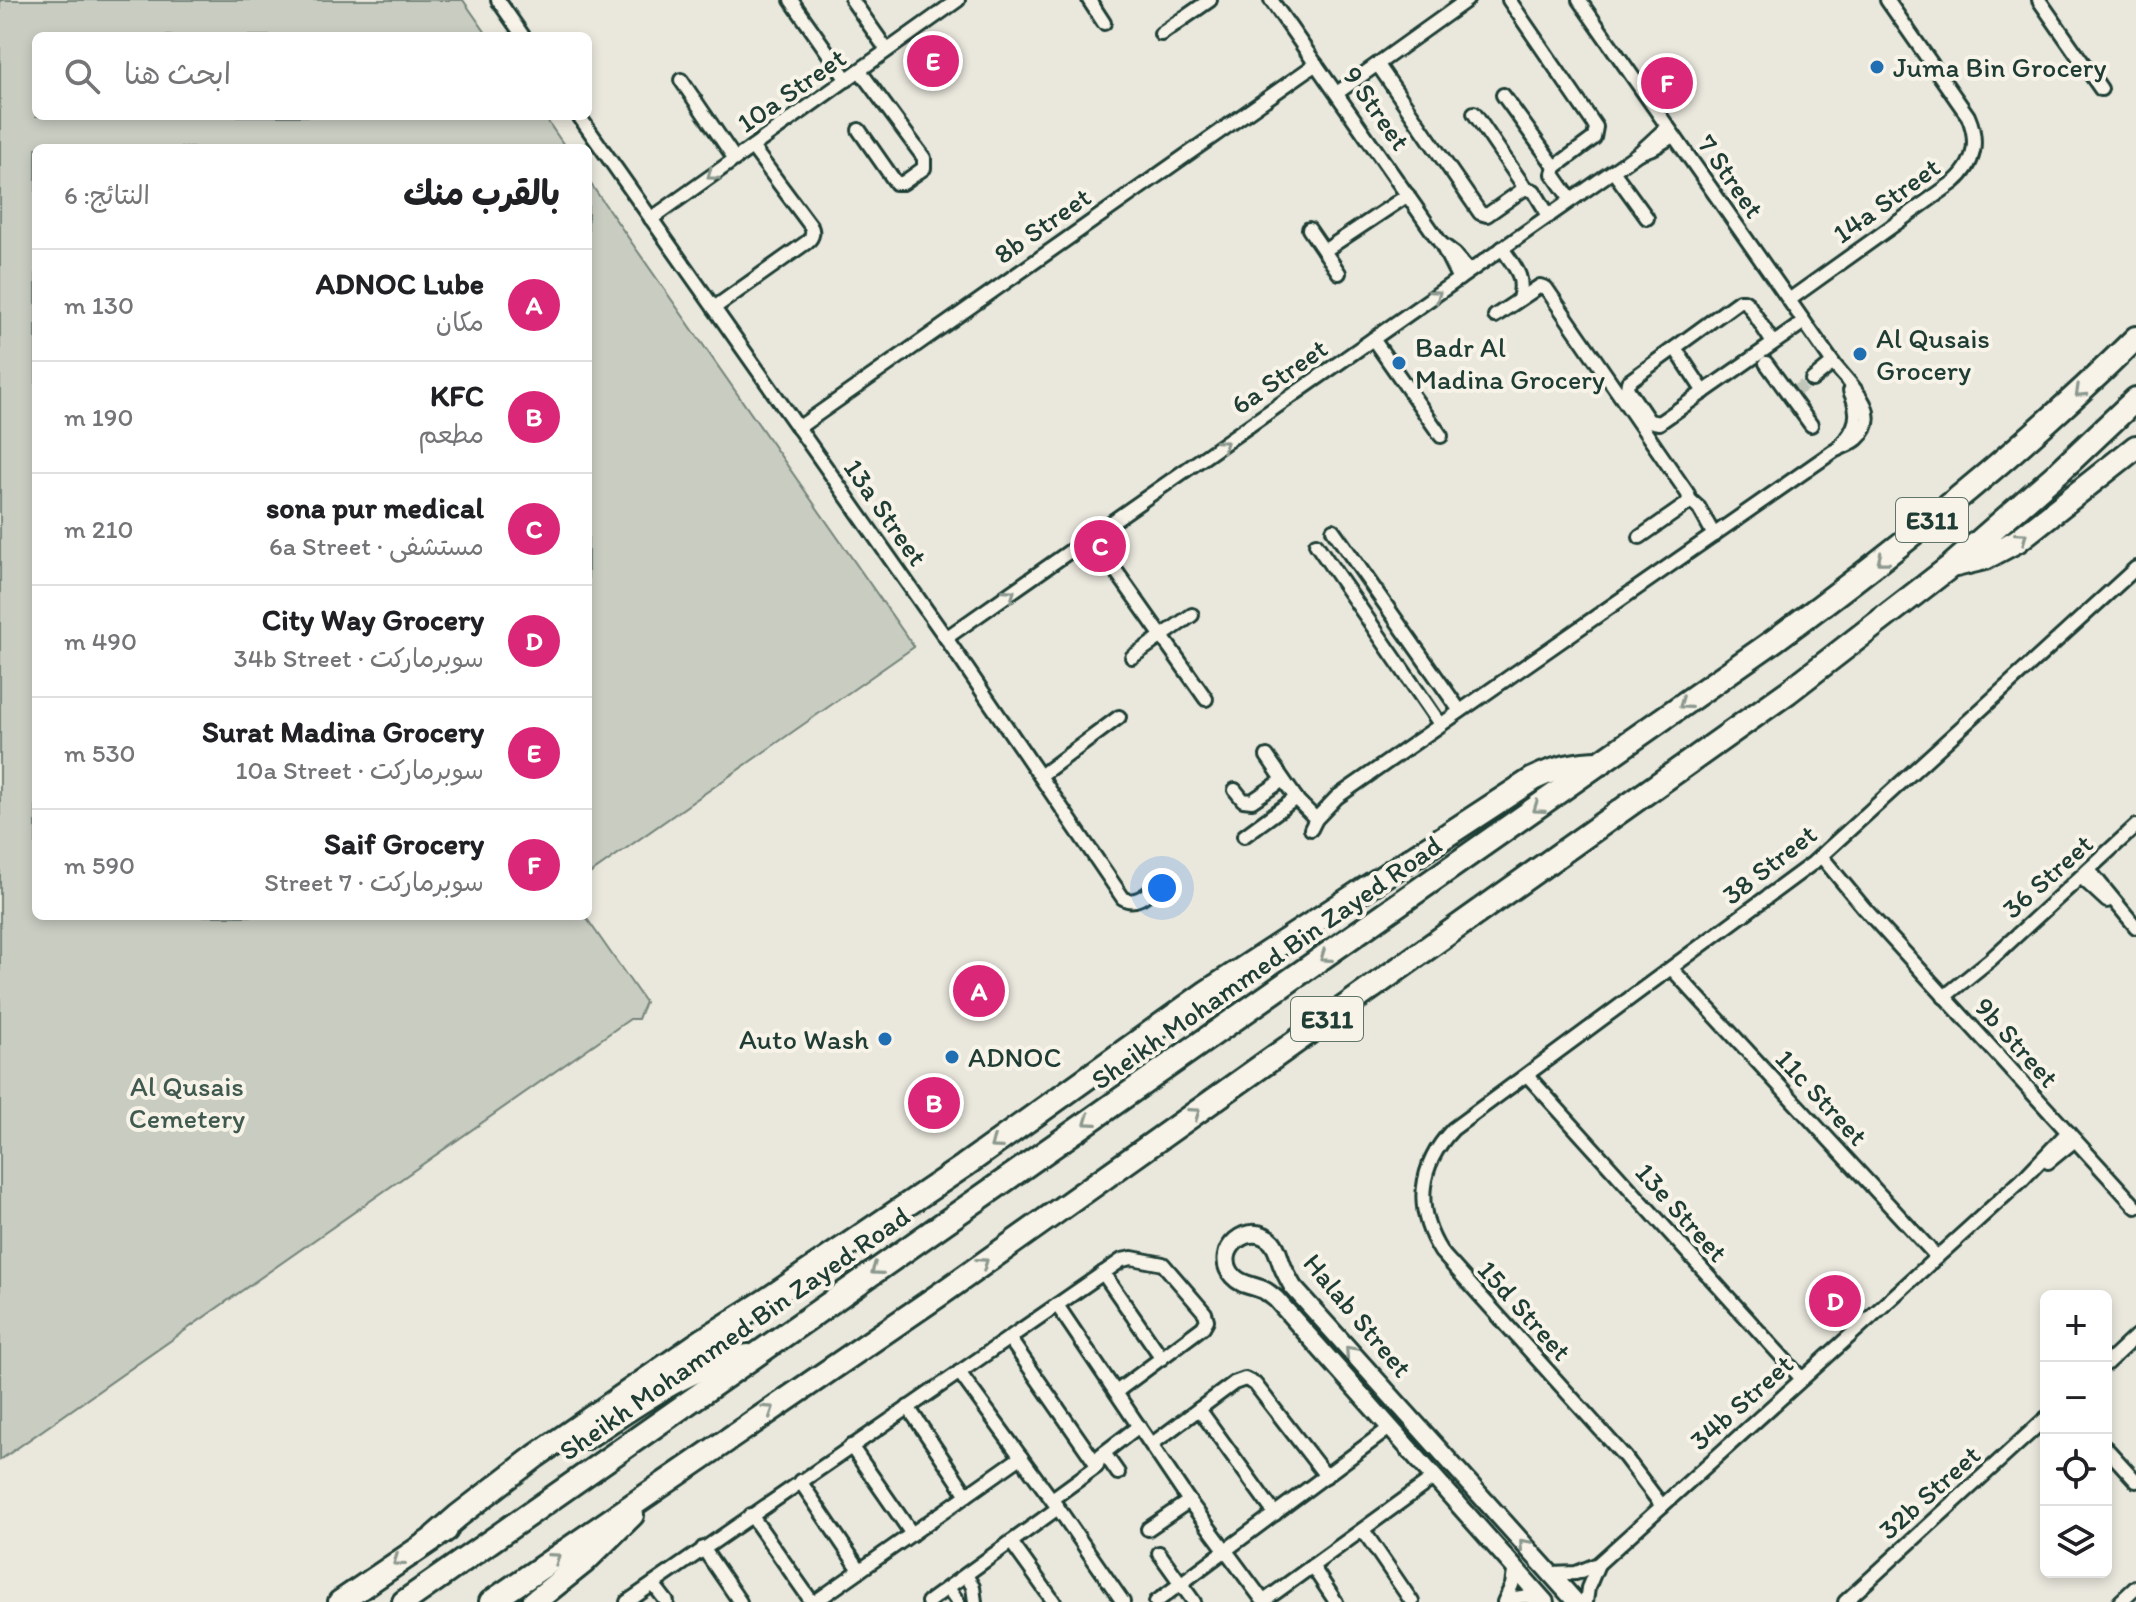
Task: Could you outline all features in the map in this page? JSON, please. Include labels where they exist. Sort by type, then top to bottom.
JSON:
[{"type":"highway","name":"Sheikh Mohammed Bin Zayed Road","points":[[404,1602],[1775,640],[1896,549],[2023,443],[2136,338]]},
{"type":"highway","name":"E311","points":[[491,1602],[945,1291],[1719,743],[1951,566],[2061,470],[2136,399]]},
{"type":"highway","points":[[1951,566],[1985,558],[2017,541],[2136,447]]},
{"type":"highway","points":[[435,1536],[554,1442],[951,1175],[1240,970],[1533,779],[1566,765],[1602,763]]},
{"type":"highway","points":[[340,1602],[567,1449],[694,1371],[723,1360],[754,1355]]},
{"type":"highway","points":[[534,1602],[611,1538],[658,1486]]},
{"type":"street","points":[[791,0],[847,80]]},
{"type":"street","points":[[852,0],[887,50]]},
{"type":"street","name":"10a Street","points":[[651,219],[958,0]]},
{"type":"street","points":[[1089,0],[1104,23]]},
{"type":"street","points":[[1161,34],[1210,0]]},
{"type":"street","name":"9 Street","points":[[1271,0],[1464,275]]},
{"type":"street","points":[[1337,93],[1467,0]]},
{"type":"street","points":[[1509,0],[1596,127],[1594,138],[1555,167],[1553,174],[1571,200]]},
{"type":"street","name":"7 Street","points":[[1579,0],[1844,378],[1855,402],[1857,418],[1850,433],[1834,451],[1714,535]]},
{"type":"street","name":"14a Street","points":[[1789,300],[1954,182],[1972,159],[1974,138],[1968,116],[1887,0]]},
{"type":"street","points":[[2039,0],[2101,89]]},
{"type":"street","points":[[505,2],[521,32]]},
{"type":"street","name":"8b Street","points":[[798,428],[1316,64]]},
{"type":"street","points":[[1378,65],[1480,213],[1489,214],[1523,188]]},
{"type":"street","points":[[859,130],[896,183],[903,183],[924,168],[924,158],[860,71]]},
{"type":"street","points":[[681,80],[735,159]]},
{"type":"street","points":[[1503,95],[1555,167]]},
{"type":"street","points":[[1474,113],[1523,188]]},
{"type":"street","name":"13a Street","points":[[582,120],[946,638],[1125,900],[1137,901],[1163,881]]},
{"type":"street","name":"6a Street","points":[[946,638],[1640,152],[1655,147],[1670,131]]},
{"type":"street","points":[[714,308],[807,242],[813,232],[752,147]]},
{"type":"street","points":[[1613,171],[1647,218]]},
{"type":"street","points":[[1523,188],[1534,191],[1549,216]]},
{"type":"street","points":[[1324,251],[1408,195]]},
{"type":"street","points":[[1309,229],[1339,273]]},
{"type":"street","points":[[1502,248],[1522,282],[1519,299]]},
{"type":"street","points":[[1267,756],[1313,824],[1337,797],[1714,535],[1699,508],[1689,499],[1546,288],[1540,286],[1495,316]]},
{"type":"street","points":[[1773,343],[1748,304],[1742,301],[1627,383],[1627,388],[1649,421],[1659,423],[1804,322]]},
{"type":"street","points":[[1373,339],[1441,436]]},
{"type":"street","points":[[1675,348],[1704,392]]},
{"type":"street","points":[[1766,363],[1792,394],[1811,425]]},
{"type":"street","points":[[1812,380],[1833,363]]},
{"type":"street","points":[[1640,537],[1687,504],[1689,499]]},
{"type":"street","points":[[1333,530],[1460,711]]},
{"type":"street","points":[[1092,537],[1206,699]]},
{"type":"street","points":[[1316,544],[1440,724]]},
{"type":"street","name":"38 Street","points":[[1425,1181],[1427,1169],[1438,1147],[1453,1129],[1817,859],[2136,568]]},
{"type":"street","points":[[1132,657],[1192,615]]},
{"type":"street","points":[[1040,776],[1119,717]]},
{"type":"street","points":[[1235,790],[1249,802],[1283,780]]},
{"type":"street","points":[[1244,836],[1296,798]]},
{"type":"street","points":[[1256,799],[1269,818]]},
{"type":"street","name":"36 Street","points":[[1948,1000],[2136,826]]},
{"type":"street","name":"9b Street","points":[[1817,859],[2136,1207]]},
{"type":"street","points":[[2085,873],[2113,908],[2133,924]]},
{"type":"street","name":"11c Street","points":[[1672,969],[1937,1257]]},
{"type":"street","name":"13e Street","points":[[1527,1075],[1802,1379]]},
{"type":"street","name":"34b Street","points":[[1551,1574],[1576,1573],[1598,1564],[2071,1136]]},
{"type":"street","name":"15d Street","points":[[1425,1181],[1425,1217],[1441,1252],[1665,1503]]},
{"type":"street","name":"Halab Street","points":[[1545,1601],[1276,1299],[1235,1278],[1227,1264],[1234,1241],[1257,1234],[1271,1242],[1293,1287],[1576,1602]]},
{"type":"street","points":[[627,1602],[1103,1273],[1125,1259],[1160,1262],[1205,1313],[1206,1324],[1116,1392]]},
{"type":"street","points":[[1103,1273],[1162,1358]]},
{"type":"street","points":[[1057,1305],[1189,1501],[1264,1602],[1435,1477]]},
{"type":"street","points":[[2108,1362],[2136,1336]]},
{"type":"street","points":[[1009,1338],[1101,1459],[1118,1473]]},
{"type":"street","points":[[959,1372],[1123,1602]]},
{"type":"street","points":[[1152,1444],[1239,1379],[1251,1380],[1326,1476]]},
{"type":"street","points":[[908,1407],[967,1495]]},
{"type":"street","points":[[1199,1409],[1275,1514]]},
{"type":"street","name":"32b Street","points":[[1845,1602],[2040,1423]]},
{"type":"street","points":[[928,1602],[1011,1542],[1139,1426]]},
{"type":"street","points":[[1156,1602],[1391,1427]]},
{"type":"street","points":[[851,1446],[912,1534]]},
{"type":"street","points":[[2112,1455],[2136,1481]]},
{"type":"street","points":[[751,1515],[814,1602],[1021,1457]]},
{"type":"street","points":[[800,1481],[860,1570]]},
{"type":"street","points":[[1148,1529],[1189,1501]]},
{"type":"street","points":[[1363,1530],[1412,1602]]},
{"type":"street","points":[[1011,1542],[1054,1602]]},
{"type":"street","points":[[703,1548],[740,1602]]},
{"type":"street","points":[[1159,1553],[1194,1602]]},
{"type":"street","points":[[1586,1602],[1598,1564]]},
{"type":"street","points":[[1312,1566],[1336,1602]]},
{"type":"street","points":[[1505,1602],[1515,1566]]},
{"type":"street","points":[[966,1575],[973,1587],[975,1602]]},
{"type":"street","points":[[653,1584],[667,1602]]},
{"type":"street","points":[[2120,1602],[2136,1587]]},
{"type":"street","points":[[948,1588],[958,1602]]},
{"type":"street","points":[[1505,1602],[1524,1596],[1545,1601]]},
{"type":"green space","name":"Al Qusais Cemetery","points":[[0,0],[463,0],[485,32],[32,32],[32,120],[547,120],[563,144],[32,144],[32,920],[588,920],[645,1002],[638,1019],[630,1019],[0,1460]]},
{"type":"green space","points":[[592,186],[914,647],[592,872]]},
{"type":"tunnel","points":[[1794,392],[1812,380]]},
{"type":"place","name":"Surat Madina Grocery","points":[[933,61]]},
{"type":"place","name":"Juma Bin Grocery","points":[[1877,67]]},
{"type":"place","name":"Saif Grocery","points":[[1667,83]]},
{"type":"place","name":"Al Qusais Grocery","points":[[1860,354]]},
{"type":"place","name":"Badr Al Madina Grocery","points":[[1399,363]]},
{"type":"place","name":"sona pur medical","points":[[1100,546]]},
{"type":"place","name":"ADNOC Lube","points":[[979,991]]},
{"type":"place","name":"Auto Wash","points":[[885,1039]]},
{"type":"place","name":"ADNOC","points":[[952,1057]]},
{"type":"place","name":"KFC","points":[[934,1103]]},
{"type":"place","name":"City Way Grocery","points":[[1835,1301]]}]
